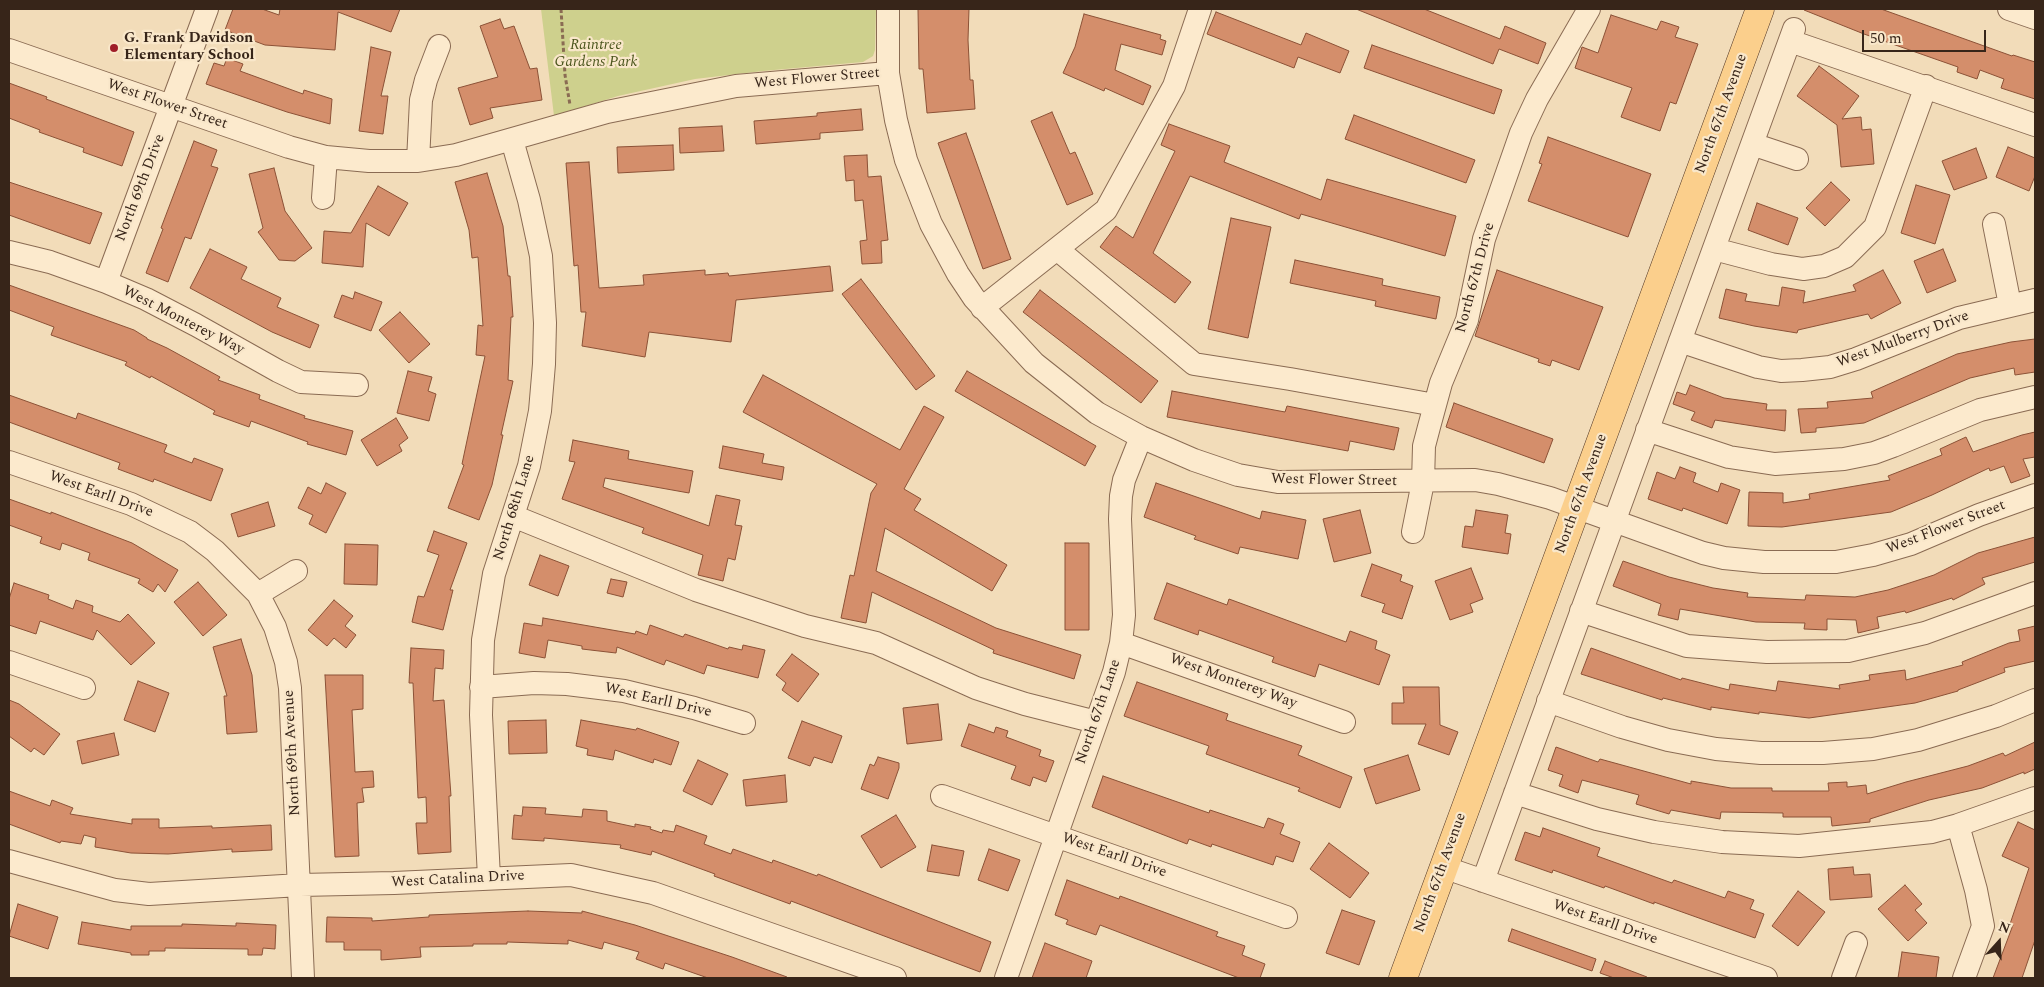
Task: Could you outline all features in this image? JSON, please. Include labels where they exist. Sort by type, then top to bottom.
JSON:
[{"type":"main road","name":"North 67th Avenue","points":[[1403,978],[1760,9]]},
{"type":"street","name":"North 69th Drive","points":[[106,282],[207,9]]},
{"type":"street","points":[[888,9],[888,73]]},
{"type":"street","points":[[982,308],[1106,210],[1174,86],[1200,9]]},
{"type":"street","name":"North 67th Drive","points":[[1413,532],[1423,482],[1424,446],[1441,384],[1467,320],[1484,239],[1521,132],[1537,99],[1589,9]]},
{"type":"street","points":[[1483,881],[1792,35],[1926,86],[2035,124]]},
{"type":"street","points":[[418,161],[421,100],[426,80],[439,46]]},
{"type":"street","name":"West Flower Street","points":[[9,50],[289,147],[326,157],[369,161],[418,161],[456,155],[607,112],[736,86],[888,73],[896,120],[906,160],[931,224],[958,274],[982,308],[1034,364],[1097,412],[1141,437],[1194,460],[1238,475],[1278,482],[1475,480],[1498,484],[1527,490],[1578,507],[1614,522],[1703,553],[1724,558],[1764,562],[1836,562],[1874,555],[1912,544],[1979,515],[2035,495]]},
{"type":"street","points":[[1714,249],[1771,264],[1803,269],[1824,266],[1845,257],[1875,227],[1926,86]]},
{"type":"street","name":"North 68th Lane","points":[[489,878],[481,687],[482,640],[494,574],[529,466],[540,411],[545,323],[541,256],[529,200],[512,140]]},
{"type":"street","points":[[1752,144],[1797,159]]},
{"type":"street","points":[[323,198],[326,157]]},
{"type":"street","points":[[1994,224],[2010,305]]},
{"type":"street","points":[[1057,249],[1194,364],[1290,379],[1435,406]]},
{"type":"street","name":"West Monterey Way","points":[[9,252],[50,262],[146,299],[301,382],[357,385]]},
{"type":"street","name":"West Mulberry Drive","points":[[1680,341],[1758,367],[1780,371],[1830,367],[1856,359],[1959,318],[2035,300]]},
{"type":"street","points":[[1648,430],[1729,457],[1775,464],[1836,460],[1874,453],[1980,410],[2035,396]]},
{"type":"street","name":"North 67th Lane","points":[[1006,978],[1114,672],[1122,643],[1124,588],[1120,519],[1121,496],[1127,471],[1141,437]]},
{"type":"street","name":"West Earll Drive","points":[[9,462],[131,504],[190,532],[215,551]]},
{"type":"street","points":[[513,516],[696,590],[805,626],[876,642],[976,688],[1025,704],[1096,722]]},
{"type":"street","name":"North 69th Avenue","points":[[215,551],[258,594],[275,627],[286,662],[290,688],[303,978]]},
{"type":"street","points":[[258,594],[296,571]]},
{"type":"street","points":[[1581,611],[1687,646],[1767,652],[1848,651],[1925,633],[2035,593]]},
{"type":"street","name":"West Monterey Way","points":[[1122,643],[1344,722]]},
{"type":"street","points":[[9,662],[84,688]]},
{"type":"street","name":"West Earll Drive","points":[[481,687],[566,684],[624,691],[677,703],[744,723]]},
{"type":"street","points":[[1548,701],[1622,727],[1668,740],[1716,749],[1761,753],[1823,754],[1873,749],[1918,740],[1996,716],[2035,700]]},
{"type":"street","points":[[1515,793],[1597,819],[1654,832],[1722,842],[1799,846],[1932,832],[1958,826],[2035,798]]},
{"type":"street","name":"West Earll Drive","points":[[942,796],[1286,917]]},
{"type":"street","points":[[1958,826],[1976,890],[1983,926],[1964,978]]},
{"type":"street","name":"West Catalina Drive","points":[[9,860],[115,890],[149,894],[300,885],[571,875],[653,893],[895,978]]},
{"type":"street","name":"West Earll Drive","points":[[1443,867],[1766,978]]},
{"type":"street","points":[[1843,978],[1856,943]]},
{"type":"path","points":[[560,9],[565,74],[571,110]]},
{"type":"green space","name":"Raintree Gardens Park","points":[[541,9],[876,9],[875,50],[873,56],[863,62],[695,79],[618,96],[554,116]]},
{"type":"building","points":[[233,9],[262,9],[279,15],[280,9],[400,9],[391,32],[338,12],[335,50],[265,45],[225,30]]},
{"type":"building","points":[[918,9],[969,9],[970,80],[973,80],[975,109],[927,113],[923,69],[919,69]]},
{"type":"building","points":[[1356,9],[1424,9],[1500,39],[1505,26],[1546,43],[1538,64],[1499,49],[1493,64]]},
{"type":"building","points":[[1804,9],[1881,9],[2012,56],[2035,62],[2035,99],[2001,88],[2004,79],[1980,70],[1977,79],[1957,72],[1958,67],[1864,34]]},
{"type":"building","points":[[1216,12],[1301,45],[1306,33],[1349,51],[1340,73],[1298,57],[1294,68],[1207,34]]},
{"type":"building","points":[[1084,14],[1161,35],[1160,39],[1166,41],[1162,55],[1121,44],[1115,70],[1151,86],[1143,105],[1105,88],[1104,91],[1063,73],[1075,47]]},
{"type":"building","points":[[1611,15],[1657,30],[1661,21],[1679,27],[1675,37],[1698,44],[1676,104],[1670,102],[1660,131],[1621,117],[1632,88],[1575,68],[1582,47],[1598,53]]},
{"type":"building","points":[[500,19],[504,29],[514,26],[530,69],[537,68],[542,100],[490,108],[493,118],[470,125],[458,88],[498,77],[480,26]]},
{"type":"building","points":[[1372,45],[1502,90],[1494,114],[1364,68]]},
{"type":"building","points":[[371,47],[391,52],[381,96],[388,96],[383,134],[359,131]]},
{"type":"building","points":[[227,58],[243,64],[240,71],[303,94],[304,90],[332,99],[330,124],[287,112],[206,84],[214,63],[224,66]]},
{"type":"building","points":[[1819,66],[1859,96],[1842,119],[1861,117],[1862,130],[1871,129],[1874,164],[1841,167],[1837,125],[1797,96]]},
{"type":"building","points":[[9,83],[134,132],[122,166],[83,152],[84,148],[39,132],[40,130],[9,118]]},
{"type":"building","points":[[861,109],[863,130],[820,133],[820,139],[756,144],[754,121],[817,116],[817,113]]},
{"type":"building","points":[[1052,112],[1070,154],[1075,152],[1093,194],[1067,205],[1031,121]]},
{"type":"building","points":[[1354,115],[1475,160],[1466,183],[1345,139]]},
{"type":"building","points":[[1169,124],[1230,146],[1224,162],[1321,200],[1327,179],[1456,216],[1445,256],[1301,214],[1299,219],[1190,176],[1153,253],[1191,282],[1175,303],[1100,247],[1116,226],[1133,238],[1175,151],[1161,145]]},
{"type":"building","points":[[722,126],[724,151],[680,153],[679,128]]},
{"type":"building","points":[[966,133],[1011,259],[983,269],[938,143]]},
{"type":"building","points":[[1548,137],[1651,174],[1628,237],[1528,201],[1542,164],[1539,163]]},
{"type":"building","points":[[194,141],[217,150],[211,166],[218,168],[191,239],[185,237],[168,282],[146,273]]},
{"type":"building","points":[[673,145],[674,170],[618,173],[617,147]]},
{"type":"building","points":[[2008,147],[2035,158],[2035,176],[2029,191],[1996,177]]},
{"type":"building","points":[[1976,148],[1987,178],[1954,190],[1942,161]]},
{"type":"building","points":[[867,155],[868,177],[881,176],[888,240],[881,241],[882,263],[862,264],[860,241],[867,240],[863,200],[855,201],[854,180],[846,181],[844,156]]},
{"type":"building","points":[[589,162],[599,288],[644,285],[643,275],[705,270],[705,275],[728,273],[729,276],[830,266],[833,291],[736,300],[731,342],[649,332],[645,357],[582,346],[586,312],[581,312],[578,265],[574,266],[566,163]]},
{"type":"building","points":[[274,168],[285,211],[312,248],[295,261],[279,260],[258,232],[263,228],[249,174]]},
{"type":"building","points":[[487,173],[503,226],[508,276],[510,276],[513,317],[511,317],[508,380],[513,381],[492,485],[479,520],[448,508],[464,465],[462,464],[485,356],[476,355],[478,325],[483,326],[478,257],[472,258],[469,230],[455,182]]},
{"type":"building","points":[[9,182],[102,213],[90,244],[9,215]]},
{"type":"building","points":[[1831,182],[1850,200],[1825,226],[1806,208]]},
{"type":"building","points":[[1916,185],[1950,195],[1935,244],[1901,233]]},
{"type":"building","points":[[378,186],[408,203],[389,236],[366,223],[363,267],[322,263],[324,231],[351,233]]},
{"type":"building","points":[[1757,203],[1798,218],[1788,245],[1748,230]]},
{"type":"building","points":[[1231,218],[1271,227],[1248,338],[1208,329]]},
{"type":"building","points":[[210,249],[247,267],[241,279],[281,298],[277,307],[319,325],[310,348],[272,332],[190,288]]},
{"type":"building","points":[[1943,249],[1956,281],[1927,293],[1914,261]]},
{"type":"building","points":[[1295,260],[1383,279],[1382,285],[1440,297],[1436,319],[1375,306],[1376,301],[1290,283]]},
{"type":"building","points":[[1497,270],[1603,307],[1579,370],[1552,360],[1550,366],[1538,362],[1539,359],[1475,336]]},
{"type":"building","points":[[1883,270],[1901,303],[1871,319],[1868,314],[1798,330],[1797,333],[1719,318],[1726,289],[1747,294],[1745,301],[1779,306],[1782,287],[1805,291],[1803,303],[1856,291],[1853,285]]},
{"type":"building","points":[[861,279],[935,376],[916,390],[842,294]]},
{"type":"building","points":[[9,285],[134,330],[147,339],[220,377],[218,380],[260,395],[259,399],[305,416],[304,418],[353,431],[346,455],[307,444],[308,442],[251,421],[249,427],[213,414],[215,411],[151,376],[150,378],[125,365],[127,362],[51,335],[54,327],[9,310]]},
{"type":"building","points":[[1040,290],[1158,381],[1141,403],[1023,312]]},
{"type":"building","points":[[355,292],[382,302],[371,331],[334,317],[342,295],[353,299]]},
{"type":"building","points":[[400,312],[430,344],[409,363],[379,330]]},
{"type":"building","points":[[2035,339],[2035,372],[2015,375],[2014,368],[1970,378],[1864,423],[1816,428],[1816,432],[1801,433],[1798,409],[1828,408],[1827,402],[1873,398],[1871,392],[1957,354],[2011,342]]},
{"type":"building","points":[[408,371],[432,377],[428,391],[436,394],[429,421],[397,413]]},
{"type":"building","points":[[967,371],[1096,446],[1085,466],[955,391]]},
{"type":"building","points":[[763,375],[900,450],[924,406],[944,417],[904,489],[921,499],[914,510],[1007,565],[992,591],[885,528],[876,571],[996,628],[1081,655],[1074,679],[993,653],[994,650],[872,592],[866,623],[841,618],[850,575],[854,576],[871,493],[877,484],[743,412]]},
{"type":"building","points":[[1690,385],[1724,398],[1767,404],[1766,410],[1786,410],[1785,431],[1715,420],[1712,428],[1691,420],[1695,412],[1673,404],[1677,392],[1686,395]]},
{"type":"building","points":[[1172,391],[1285,412],[1287,406],[1399,428],[1394,450],[1350,441],[1348,451],[1167,417]]},
{"type":"building","points":[[9,395],[76,419],[78,413],[167,445],[164,452],[192,463],[194,458],[223,469],[211,501],[154,479],[153,482],[118,469],[120,463],[9,422]]},
{"type":"building","points":[[1454,403],[1553,439],[1544,463],[1446,427]]},
{"type":"building","points":[[396,418],[408,438],[399,445],[402,451],[377,466],[361,440]]},
{"type":"building","points":[[2035,432],[2035,457],[2023,459],[2030,476],[2011,483],[2004,466],[1990,471],[1989,468],[1891,512],[1782,527],[1748,526],[1749,492],[1783,493],[1783,503],[1810,499],[1809,494],[1890,480],[1888,476],[1942,455],[1940,449],[1966,437],[1973,452]]},
{"type":"building","points":[[573,440],[629,451],[628,459],[693,471],[689,493],[605,478],[603,487],[709,526],[716,495],[740,500],[735,525],[742,526],[735,560],[728,558],[723,581],[698,575],[703,555],[642,533],[644,528],[562,499],[575,462],[569,461]]},
{"type":"building","points":[[723,446],[764,454],[762,463],[784,467],[782,480],[719,468]]},
{"type":"building","points":[[1680,467],[1696,473],[1693,482],[1718,492],[1721,483],[1740,490],[1727,524],[1683,508],[1682,511],[1648,499],[1657,472],[1675,479]]},
{"type":"building","points":[[326,483],[346,493],[326,533],[309,524],[313,515],[298,508],[308,487],[321,494]]},
{"type":"building","points":[[1156,483],[1260,519],[1262,511],[1306,520],[1298,559],[1240,547],[1238,554],[1194,539],[1196,536],[1144,517]]},
{"type":"building","points":[[9,499],[51,514],[51,512],[132,543],[178,570],[165,592],[158,584],[153,592],[138,583],[140,579],[88,560],[90,553],[62,543],[60,550],[40,543],[42,537],[9,525]]},
{"type":"building","points":[[268,502],[275,526],[238,537],[231,514]]},
{"type":"building","points":[[1360,510],[1371,553],[1334,562],[1323,519]]},
{"type":"building","points":[[1476,510],[1508,515],[1505,533],[1511,534],[1508,554],[1462,547],[1465,526],[1473,527]]},
{"type":"building","points":[[434,531],[467,543],[450,590],[453,590],[443,630],[412,622],[418,596],[424,597],[439,555],[427,551]]},
{"type":"building","points":[[2035,537],[2035,562],[1982,578],[1985,584],[1953,600],[1952,598],[1906,613],[1905,611],[1877,617],[1879,628],[1858,633],[1856,620],[1827,619],[1827,630],[1804,629],[1805,623],[1756,622],[1680,609],[1678,620],[1658,615],[1661,604],[1613,586],[1623,561],[1669,577],[1713,588],[1748,593],[1747,597],[1805,600],[1806,595],[1855,597],[1888,590],[1934,575],[1978,553]]},
{"type":"building","points":[[1065,543],[1089,543],[1089,630],[1065,630]]},
{"type":"building","points":[[345,544],[378,545],[377,585],[344,584]]},
{"type":"building","points":[[540,555],[569,566],[558,596],[529,585]]},
{"type":"building","points":[[1372,564],[1402,575],[1400,581],[1413,586],[1402,619],[1382,612],[1385,604],[1361,596]]},
{"type":"building","points":[[1471,568],[1483,599],[1470,604],[1473,612],[1450,620],[1435,581]]},
{"type":"building","points":[[611,579],[627,582],[623,597],[607,593]]},
{"type":"building","points":[[198,582],[227,615],[203,636],[174,602]]},
{"type":"building","points":[[14,583],[49,595],[48,599],[73,609],[76,600],[93,606],[92,612],[120,622],[128,614],[155,643],[131,665],[97,630],[93,640],[40,621],[36,634],[9,625],[9,599]]},
{"type":"building","points":[[1167,583],[1227,605],[1229,599],[1346,642],[1350,631],[1377,641],[1375,649],[1390,655],[1379,685],[1319,664],[1315,677],[1272,662],[1274,657],[1199,630],[1198,635],[1154,619]]},
{"type":"building","points":[[334,600],[353,616],[345,626],[356,635],[346,648],[334,638],[327,646],[308,630]]},
{"type":"building","points":[[543,618],[635,634],[636,631],[647,635],[650,625],[683,637],[685,634],[728,649],[729,647],[742,650],[743,645],[765,650],[758,678],[707,665],[704,674],[666,660],[664,665],[617,647],[616,653],[582,649],[582,646],[548,640],[545,658],[519,653],[524,623],[542,626]]},
{"type":"building","points":[[2035,626],[2035,661],[2004,668],[2005,672],[1958,691],[1915,703],[1809,718],[1759,712],[1759,714],[1711,707],[1711,710],[1663,698],[1662,700],[1581,674],[1591,648],[1681,680],[1682,678],[1729,690],[1730,684],[1776,691],[1778,681],[1840,689],[1839,685],[1870,680],[1869,675],[1905,670],[1906,680],[1963,665],[1962,662],[2009,643],[2020,641],[2018,630]]},
{"type":"building","points":[[241,639],[252,675],[257,732],[227,734],[224,696],[227,696],[213,647]]},
{"type":"building","points":[[411,648],[444,650],[443,669],[435,668],[433,701],[444,700],[451,796],[449,796],[451,852],[418,854],[416,823],[427,823],[426,797],[418,798],[413,683],[409,683]]},
{"type":"building","points":[[792,654],[819,674],[798,702],[782,690],[786,683],[776,675]]},
{"type":"building","points":[[325,675],[363,675],[363,709],[352,710],[355,772],[373,771],[374,787],[362,788],[364,802],[357,803],[359,856],[335,857]]},
{"type":"building","points":[[138,681],[169,693],[155,732],[124,720]]},
{"type":"building","points":[[1137,682],[1228,714],[1226,720],[1302,746],[1298,755],[1352,777],[1340,808],[1298,791],[1300,788],[1206,754],[1209,746],[1124,716]]},
{"type":"building","points":[[1403,687],[1439,687],[1440,725],[1458,732],[1449,755],[1418,744],[1426,724],[1392,724],[1392,703],[1404,703]]},
{"type":"building","points":[[9,700],[19,704],[60,734],[44,755],[34,748],[31,752],[9,736]]},
{"type":"building","points":[[938,704],[942,740],[907,744],[903,708]]},
{"type":"building","points":[[546,720],[547,753],[509,754],[508,721]]},
{"type":"building","points":[[581,720],[636,730],[637,728],[679,742],[671,765],[654,759],[653,763],[615,750],[613,760],[587,755],[588,749],[576,746]]},
{"type":"building","points":[[802,721],[842,736],[832,763],[814,757],[810,766],[788,758]]},
{"type":"building","points":[[969,724],[994,733],[996,727],[1008,731],[1006,737],[1041,750],[1039,756],[1054,761],[1046,782],[1033,777],[1030,786],[1011,779],[1016,766],[961,746]]},
{"type":"building","points":[[114,733],[119,755],[82,764],[77,741]]},
{"type":"building","points":[[2035,742],[2035,769],[2024,774],[2024,772],[1982,788],[1929,800],[1870,819],[1870,822],[1832,826],[1831,817],[1783,817],[1783,813],[1721,812],[1720,819],[1671,810],[1669,814],[1636,804],[1639,795],[1582,780],[1578,793],[1559,786],[1563,775],[1548,770],[1556,747],[1598,762],[1600,759],[1691,784],[1691,781],[1731,788],[1772,788],[1772,791],[1829,791],[1828,783],[1847,782],[1847,787],[1866,785],[1867,794],[1968,766],[2003,753],[2005,756]]},
{"type":"building","points":[[1408,755],[1420,790],[1376,804],[1364,769]]},
{"type":"building","points":[[878,757],[899,763],[888,799],[861,789],[870,764],[874,766]]},
{"type":"building","points":[[698,760],[728,774],[712,805],[683,791]]},
{"type":"building","points":[[785,775],[787,802],[746,806],[743,780]]},
{"type":"building","points":[[1103,776],[1209,813],[1210,810],[1264,828],[1268,818],[1284,824],[1280,834],[1300,842],[1293,862],[1276,856],[1273,865],[1212,844],[1211,847],[1189,839],[1187,844],[1092,807]]},
{"type":"building","points":[[9,791],[50,806],[52,800],[73,808],[70,814],[132,824],[132,819],[159,819],[159,828],[271,825],[272,850],[232,852],[232,849],[168,854],[131,853],[95,847],[96,838],[84,835],[81,844],[61,841],[60,843],[9,824]]},
{"type":"building","points":[[523,807],[546,808],[545,814],[582,817],[583,809],[607,811],[607,821],[635,827],[635,824],[651,827],[650,829],[662,833],[663,830],[674,832],[676,825],[707,836],[704,844],[731,854],[733,849],[772,863],[773,860],[817,876],[818,874],[991,942],[980,972],[791,901],[790,904],[714,876],[715,874],[652,851],[651,855],[620,848],[621,845],[544,838],[544,841],[512,839],[514,815],[522,816]]},
{"type":"building","points":[[896,815],[916,847],[881,868],[861,836]]},
{"type":"building","points":[[2018,822],[2035,830],[2035,940],[2022,978],[1993,978],[2013,925],[2010,924],[2029,868],[2002,856]]},
{"type":"building","points":[[1543,828],[1600,848],[1597,856],[1672,883],[1674,880],[1725,898],[1728,891],[1754,900],[1750,909],[1764,914],[1755,938],[1605,886],[1604,888],[1553,870],[1552,873],[1515,860],[1525,832],[1540,837]]},
{"type":"building","points":[[1329,843],[1369,873],[1350,898],[1310,869]]},
{"type":"building","points":[[932,845],[964,851],[959,876],[927,871]]},
{"type":"building","points":[[989,849],[1020,860],[1008,891],[978,880]]},
{"type":"building","points":[[1853,867],[1854,875],[1870,874],[1872,897],[1830,900],[1828,869]]},
{"type":"building","points":[[1067,880],[1119,899],[1120,896],[1218,932],[1216,936],[1245,946],[1242,955],[1265,964],[1260,978],[1239,978],[1100,925],[1096,935],[1066,924],[1068,920],[1055,915]]},
{"type":"building","points":[[1905,885],[1922,904],[1915,910],[1927,923],[1908,941],[1878,909]]},
{"type":"building","points":[[1798,891],[1825,912],[1798,946],[1772,926]]},
{"type":"building","points":[[18,904],[58,917],[48,949],[9,936]]},
{"type":"building","points":[[1342,910],[1375,921],[1359,965],[1326,953]]},
{"type":"building","points":[[528,911],[582,913],[582,911],[635,925],[787,977],[708,978],[665,963],[663,969],[636,959],[639,952],[604,942],[602,949],[568,940],[568,944],[507,942],[507,944],[473,944],[473,946],[420,947],[421,957],[381,960],[381,950],[344,950],[344,942],[326,942],[327,917],[372,918],[372,921],[429,917],[429,915]]},
{"type":"building","points":[[82,922],[131,930],[131,926],[182,926],[182,924],[236,926],[236,923],[276,925],[275,949],[263,948],[262,955],[248,955],[248,949],[165,948],[165,951],[149,951],[149,955],[131,955],[131,953],[78,944]]},
{"type":"building","points":[[1512,929],[1596,959],[1592,971],[1508,941]]},
{"type":"building","points":[[1045,943],[1092,961],[1086,978],[1032,978]]},
{"type":"building","points":[[1902,952],[1939,957],[1936,978],[1898,978]]},
{"type":"building","points":[[1605,961],[1647,978],[1614,978],[1600,973]]},
{"type":"place","name":"G. Frank Davidson Elementary School","points":[[114,48]]}]
